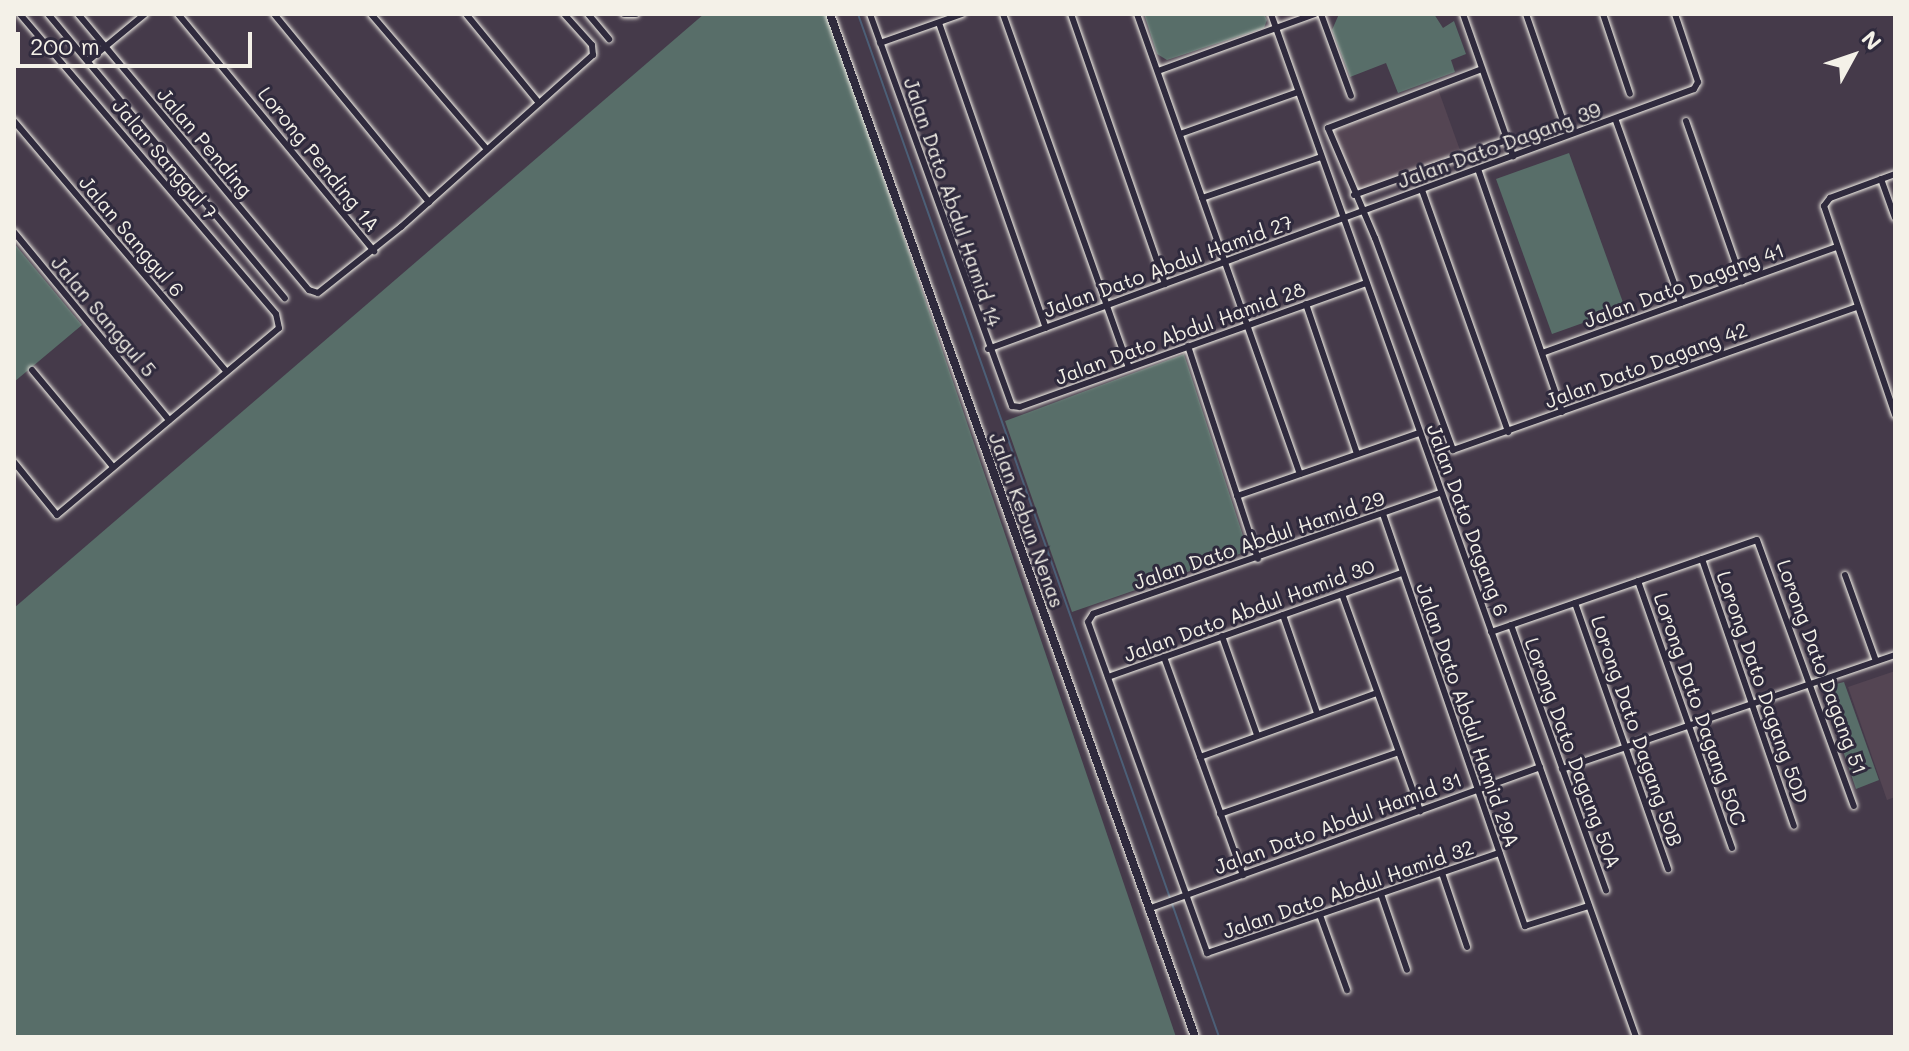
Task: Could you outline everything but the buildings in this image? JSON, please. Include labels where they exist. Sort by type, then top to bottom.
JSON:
[{"type":"street","name":"Jalan Sanggul 7","points":[[20,14],[276,314],[279,328],[226,371]]},
{"type":"street","points":[[48,14],[285,298]]},
{"type":"street","name":"Jalan Pending","points":[[78,14],[309,290],[324,291],[374,251]]},
{"type":"street","points":[[88,61],[145,14]]},
{"type":"street","name":"Lorong Pending 1A","points":[[178,14],[374,251]]},
{"type":"street","points":[[274,14],[429,202]]},
{"type":"street","points":[[371,14],[486,148]]},
{"type":"street","points":[[466,14],[539,103]]},
{"type":"street","points":[[374,251],[593,55],[592,45],[564,14]]},
{"type":"street","points":[[588,14],[609,39]]},
{"type":"street","points":[[624,14],[636,14]]},
{"type":"street","name":"Jalan Kebun Nenas","points":[[830,14],[1195,1037]]},
{"type":"street","name":"Jalan Dato Abdul Hamid 14","points":[[870,14],[1007,400]]},
{"type":"street","points":[[880,43],[962,14]]},
{"type":"street","points":[[1003,14],[1129,367]]},
{"type":"street","points":[[1071,14],[1165,284]]},
{"type":"street","points":[[1137,14],[1300,474]]},
{"type":"street","name":"Jalan Dato Dagang 6","points":[[1271,14],[1636,1037]]},
{"type":"street","points":[[1158,71],[1318,14],[1351,96]]},
{"type":"street","points":[[1463,14],[1513,156]]},
{"type":"street","points":[[1526,14],[1562,118]]},
{"type":"street","points":[[1603,14],[1630,94]]},
{"type":"street","name":"Jalan Dato Dagang 39","points":[[1360,212],[1616,121],[1697,86],[1675,14]]},
{"type":"street","points":[[939,23],[1046,328]]},
{"type":"street","points":[[1360,212],[1328,128],[1482,69]]},
{"type":"street","points":[[1180,134],[1298,92]]},
{"type":"street","name":"Jalan Sanggul 6","points":[[14,121],[226,371]]},
{"type":"street","points":[[1616,121],[1681,303]]},
{"type":"street","points":[[1686,121],[1742,281]]},
{"type":"street","points":[[1354,195],[1507,140]]},
{"type":"street","points":[[1202,198],[1321,157]]},
{"type":"street","points":[[1478,169],[1562,412]]},
{"type":"street","points":[[1895,174],[1826,201],[1836,247],[1895,415]]},
{"type":"street","points":[[1881,179],[1895,218]]},
{"type":"street","points":[[1422,190],[1508,432]]},
{"type":"street","name":"Jalan Dato Abdul Hamid 27","points":[[988,349],[1360,212]]},
{"type":"street","name":"Jalan Dato Dagang 42","points":[[1360,212],[1375,238],[1447,446],[1459,452],[1857,307]]},
{"type":"street","name":"Jalan Sanggul 5","points":[[14,232],[169,420]]},
{"type":"street","name":"Jalan Dato Dagang 41","points":[[1542,353],[1836,247]]},
{"type":"street","name":"Jalan Dato Abdul Hamid 28","points":[[1007,400],[1020,407],[1366,283]]},
{"type":"street","points":[[1306,304],[1357,454]]},
{"type":"street","points":[[1188,346],[1258,559]]},
{"type":"street","points":[[32,370],[113,467]]},
{"type":"street","points":[[14,462],[57,515],[226,371]]},
{"type":"street","points":[[1237,496],[1419,433]]},
{"type":"street","name":"Jalan Dato Abdul Hamid 29","points":[[1108,677],[1089,617],[1440,493]]},
{"type":"street","name":"Jalan Dato Abdul Hamid 29A","points":[[1383,514],[1525,926],[1589,906]]},
{"type":"street","name":"Lorong Dato Dagang 51","points":[[1702,559],[1757,540],[1854,806]]},
{"type":"street","points":[[1491,632],[1702,559]]},
{"type":"street","name":"Lorong Dato Dagang 50D","points":[[1702,559],[1794,826]]},
{"type":"street","name":"Jalan Dato Abdul Hamid 30","points":[[1108,677],[1401,573]]},
{"type":"street","points":[[1845,575],[1876,661]]},
{"type":"street","name":"Lorong Dato Dagang 50C","points":[[1638,581],[1732,848]]},
{"type":"street","points":[[1342,594],[1420,811]]},
{"type":"street","name":"Lorong Dato Dagang 50B","points":[[1575,603],[1668,869]]},
{"type":"street","points":[[1283,615],[1317,713]]},
{"type":"street","name":"Lorong Dato Dagang 50A","points":[[1511,625],[1606,891]]},
{"type":"street","points":[[1222,636],[1257,735]]},
{"type":"street","points":[[1562,769],[1895,655]]},
{"type":"street","points":[[1164,657],[1243,875]]},
{"type":"street","points":[[1108,677],[1185,896]]},
{"type":"street","points":[[1200,757],[1377,693]]},
{"type":"street","points":[[1220,814],[1399,752]]},
{"type":"street","name":"Jalan Dato Abdul Hamid 31","points":[[1148,909],[1540,767]]},
{"type":"street","name":"Jalan Dato Abdul Hamid 32","points":[[1185,896],[1207,953],[1499,853]]},
{"type":"street","points":[[1442,873],[1467,947]]},
{"type":"street","points":[[1381,894],[1407,970]]},
{"type":"street","points":[[1320,915],[1347,990]]},
{"type":"shaded area","points":[[1438,89],[1461,153],[1355,192],[1332,129]]},
{"type":"shaded area","points":[[1895,671],[1895,797],[1887,800],[1848,687]]},
{"type":"green space","points":[[704,14],[828,14],[1176,1037],[14,1037],[14,608]]},
{"type":"green space","points":[[1144,14],[1264,14],[1267,20],[1264,28],[1167,60],[1157,54]]},
{"type":"green space","points":[[1339,14],[1434,14],[1443,28],[1454,21],[1466,54],[1451,60],[1455,72],[1398,93],[1386,63],[1350,77],[1332,30]]},
{"type":"green space","points":[[1569,153],[1625,308],[1552,334],[1496,179]]},
{"type":"green space","points":[[14,243],[82,325],[14,382]]},
{"type":"green space","points":[[1184,354],[1248,551],[1072,612],[1005,421]]},
{"type":"green space","points":[[1844,682],[1879,780],[1856,789],[1824,695],[1828,686]]},
{"type":"waterway","points":[[858,14],[1219,1037]]}]
